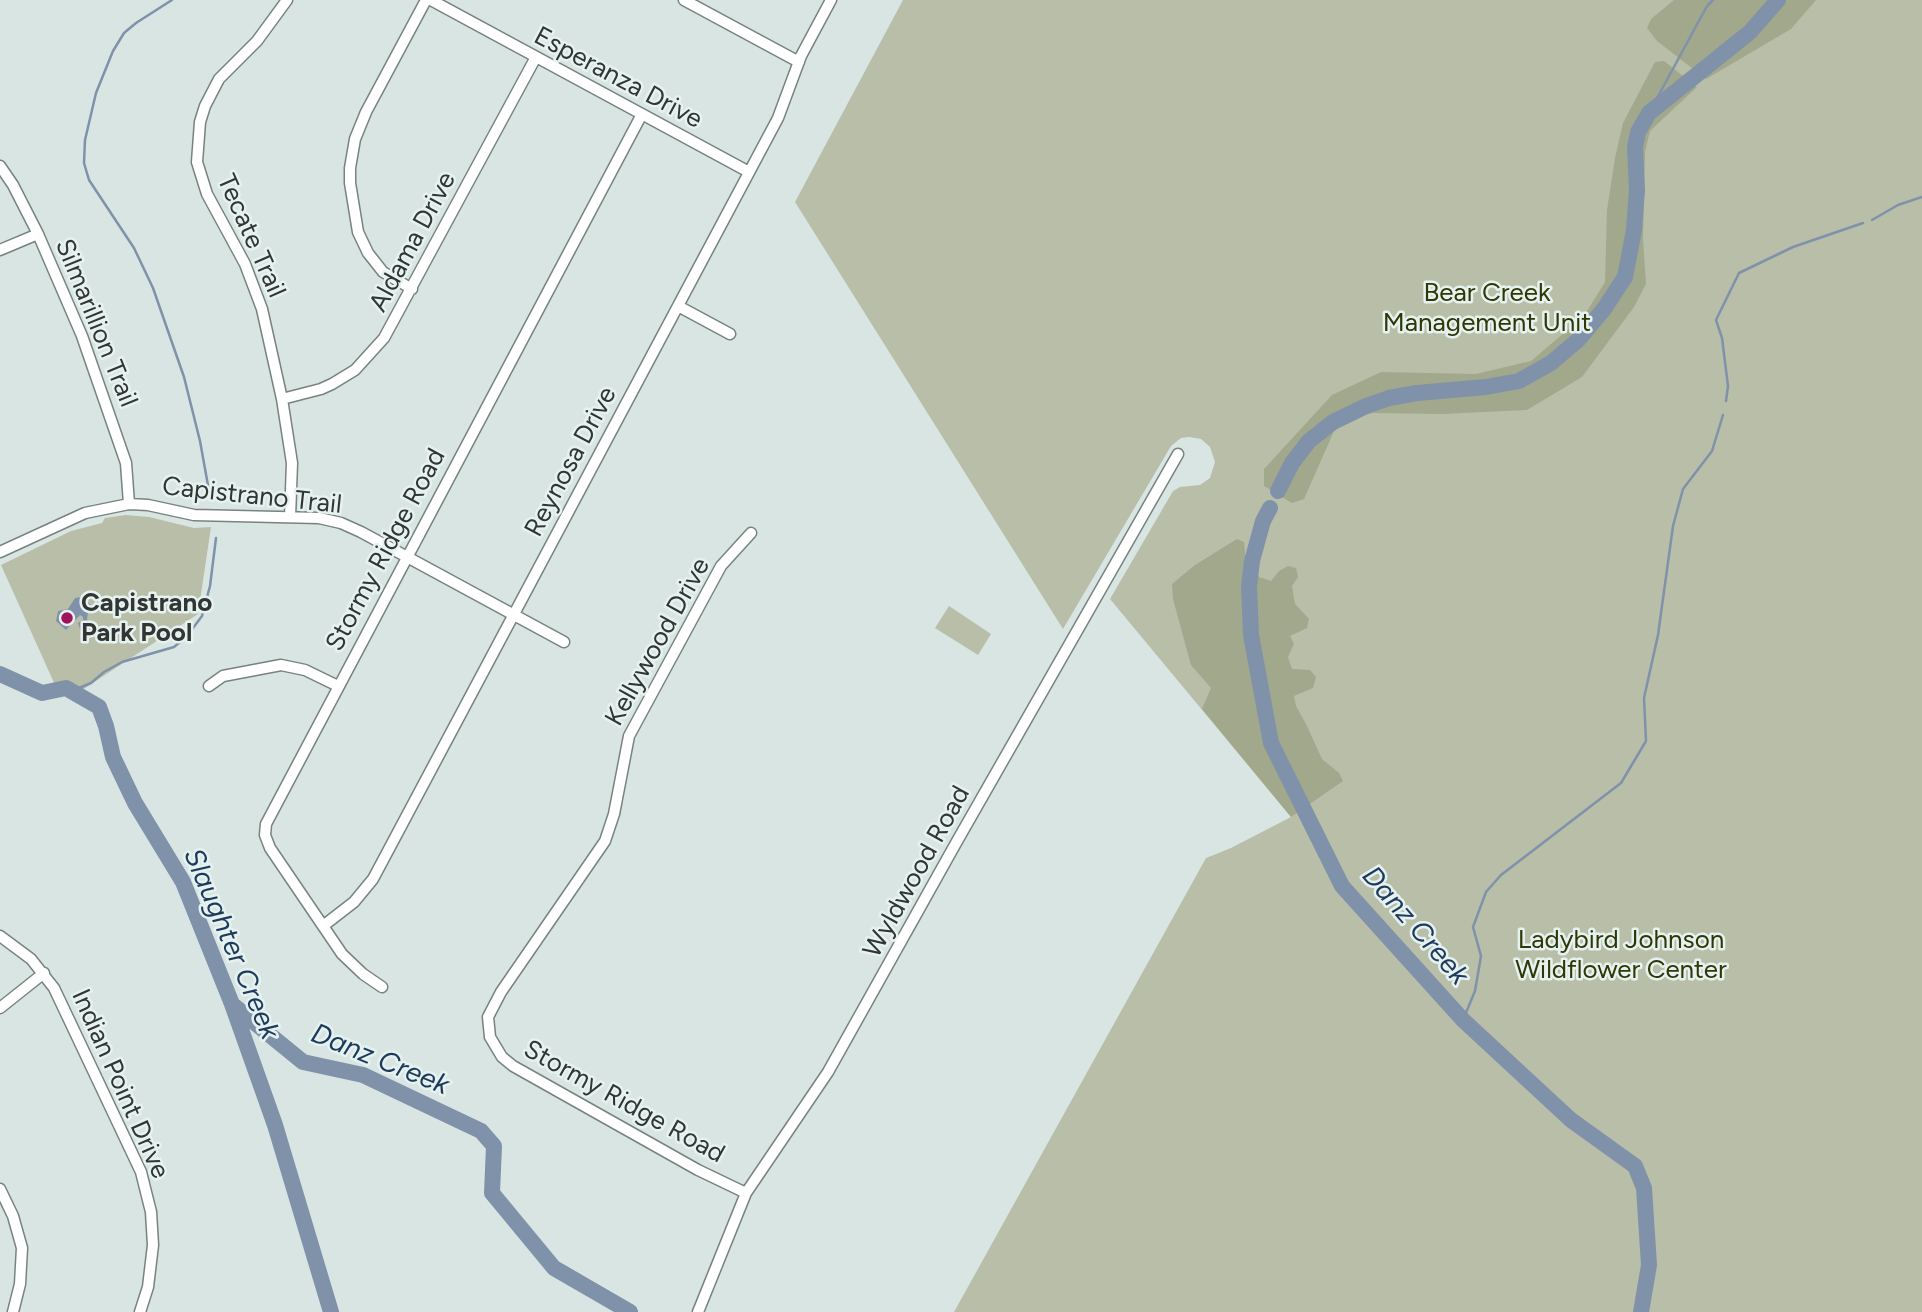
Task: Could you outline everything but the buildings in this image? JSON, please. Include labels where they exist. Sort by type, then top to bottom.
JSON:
[{"type":"street","name":"Tecate Trail","points":[[287,0],[257,41],[219,79],[200,122],[197,162],[207,194],[245,264],[262,309],[282,399],[292,463],[290,517]]},
{"type":"street","points":[[412,289],[383,272],[362,243],[352,200],[350,168],[355,139],[366,112],[426,0]]},
{"type":"street","name":"Esperanza Drive","points":[[431,0],[749,172]]},
{"type":"street","points":[[684,0],[799,62]]},
{"type":"street","name":"Reynosa Drive","points":[[323,926],[354,902],[373,879],[782,109],[799,62],[831,0]]},
{"type":"street","name":"Aldama Drive","points":[[282,399],[321,389],[355,370],[384,338],[536,57]]},
{"type":"street","name":"Stormy Ridge Road","points":[[382,987],[349,962],[270,848],[264,831],[269,816],[406,556],[642,114]]},
{"type":"street","name":"Silmarillion Trail","points":[[0,166],[38,234],[82,336],[120,443],[128,478],[129,504]]},
{"type":"street","points":[[0,250],[38,234]]},
{"type":"street","points":[[678,306],[730,334]]},
{"type":"street","name":"Wyldwood Road","points":[[698,1312],[746,1193],[828,1072],[1178,454]]},
{"type":"street","name":"Capistrano Trail","points":[[0,552],[85,513],[129,504],[148,505],[194,515],[318,518],[341,523],[564,642]]},
{"type":"street","name":"Kellywood Drive","points":[[490,1037],[488,1017],[501,992],[605,841],[614,814],[625,748],[649,695],[721,566],[751,533]]},
{"type":"street","points":[[208,686],[223,676],[281,665],[305,670],[338,685]]},
{"type":"street","name":"Indian Point Drive","points":[[0,936],[31,958],[44,973],[141,1172],[147,1192],[153,1245],[148,1287],[140,1312]]},
{"type":"street","points":[[0,1008],[44,973]]},
{"type":"street","name":"Stormy Ridge Road","points":[[490,1037],[502,1057],[513,1066],[698,1170],[746,1193]]},
{"type":"street","points":[[0,1189],[13,1216],[22,1248],[20,1283],[13,1312]]},
{"type":"green space","points":[[903,0],[1922,0],[1922,1312],[954,1312],[1206,858],[1291,817],[1110,599],[1173,491],[1180,487],[1200,485],[1210,478],[1215,462],[1210,447],[1201,439],[1189,437],[1181,438],[1171,446],[1063,629],[795,202]]},
{"type":"green space","points":[[1674,0],[1816,0],[1791,29],[1706,79],[1657,41],[1647,28],[1651,19]]},
{"type":"green space","points":[[1664,61],[1697,87],[1650,131],[1645,152],[1643,240],[1646,284],[1634,307],[1582,377],[1527,410],[1442,414],[1373,413],[1353,417],[1334,431],[1304,499],[1292,503],[1264,486],[1264,469],[1332,395],[1381,372],[1476,374],[1531,361],[1584,316],[1605,282],[1607,210],[1623,123],[1655,62]]},
{"type":"green space","points":[[126,515],[149,517],[194,528],[211,527],[198,614],[79,692],[55,685],[1,565],[71,531],[102,523],[105,518]]},
{"type":"green space","points":[[1237,539],[1244,542],[1246,562],[1259,577],[1271,581],[1279,571],[1288,566],[1296,568],[1298,577],[1292,586],[1295,604],[1309,619],[1307,628],[1290,636],[1294,644],[1288,657],[1292,669],[1310,670],[1316,677],[1313,688],[1294,696],[1296,706],[1322,759],[1339,773],[1343,781],[1291,817],[1202,709],[1211,688],[1191,665],[1173,599],[1172,584],[1195,565]]},
{"type":"green space","points":[[949,606],[991,634],[978,655],[935,628]]},
{"type":"water","name":"Capistrano Park Pool","points":[[82,597],[92,606],[87,619],[92,631],[83,637],[78,623],[83,620],[80,615],[66,630],[56,621],[58,611],[68,609],[75,598]]},
{"type":"waterway","points":[[172,0],[124,33],[113,51],[96,93],[85,140],[84,163],[89,180],[134,248],[153,288],[184,377],[209,491]]},
{"type":"waterway","points":[[1649,113],[1707,6],[1713,0]]},
{"type":"waterway","name":"Danz Creek","points":[[1278,491],[1292,463],[1309,441],[1333,422],[1389,398],[1519,381],[1551,363],[1578,340],[1604,309],[1625,277],[1634,230],[1637,190],[1635,147],[1638,132],[1649,113],[1750,32],[1778,0]]},
{"type":"waterway","points":[[1872,220],[1898,205],[1922,197]]},
{"type":"waterway","points":[[1726,401],[1728,386],[1722,338],[1716,320],[1739,273],[1793,247],[1863,223]]},
{"type":"waterway","points":[[1463,1020],[1475,991],[1481,956],[1473,927],[1486,892],[1501,875],[1621,783],[1646,741],[1644,698],[1658,635],[1673,526],[1683,489],[1712,451],[1723,415]]},
{"type":"waterway","name":"Danz Creek","points":[[1270,508],[1263,521],[1252,561],[1249,587],[1251,635],[1271,743],[1342,886],[1463,1020],[1571,1120],[1635,1166],[1644,1188],[1649,1265],[1641,1312]]},
{"type":"waterway","points":[[72,691],[91,683],[122,662],[174,647],[187,636],[202,616],[210,586],[216,538]]},
{"type":"waterway","name":"Slaughter Creek","points":[[0,674],[42,693],[66,688],[99,707],[113,757],[135,803],[183,882],[232,1004],[275,1125],[331,1312]]},
{"type":"waterway","name":"Danz Creek","points":[[233,1005],[303,1062],[363,1075],[481,1131],[494,1146],[492,1193],[554,1268],[630,1312]]},
{"type":"place","name":"Capistrano Park Pool","points":[[67,618]]},
{"type":"park label","name":"Bear Creek Management Unit","points":[[1487,308]]},
{"type":"park label","name":"Ladybird Johnson Wildflower Center","points":[[1621,955]]}]
